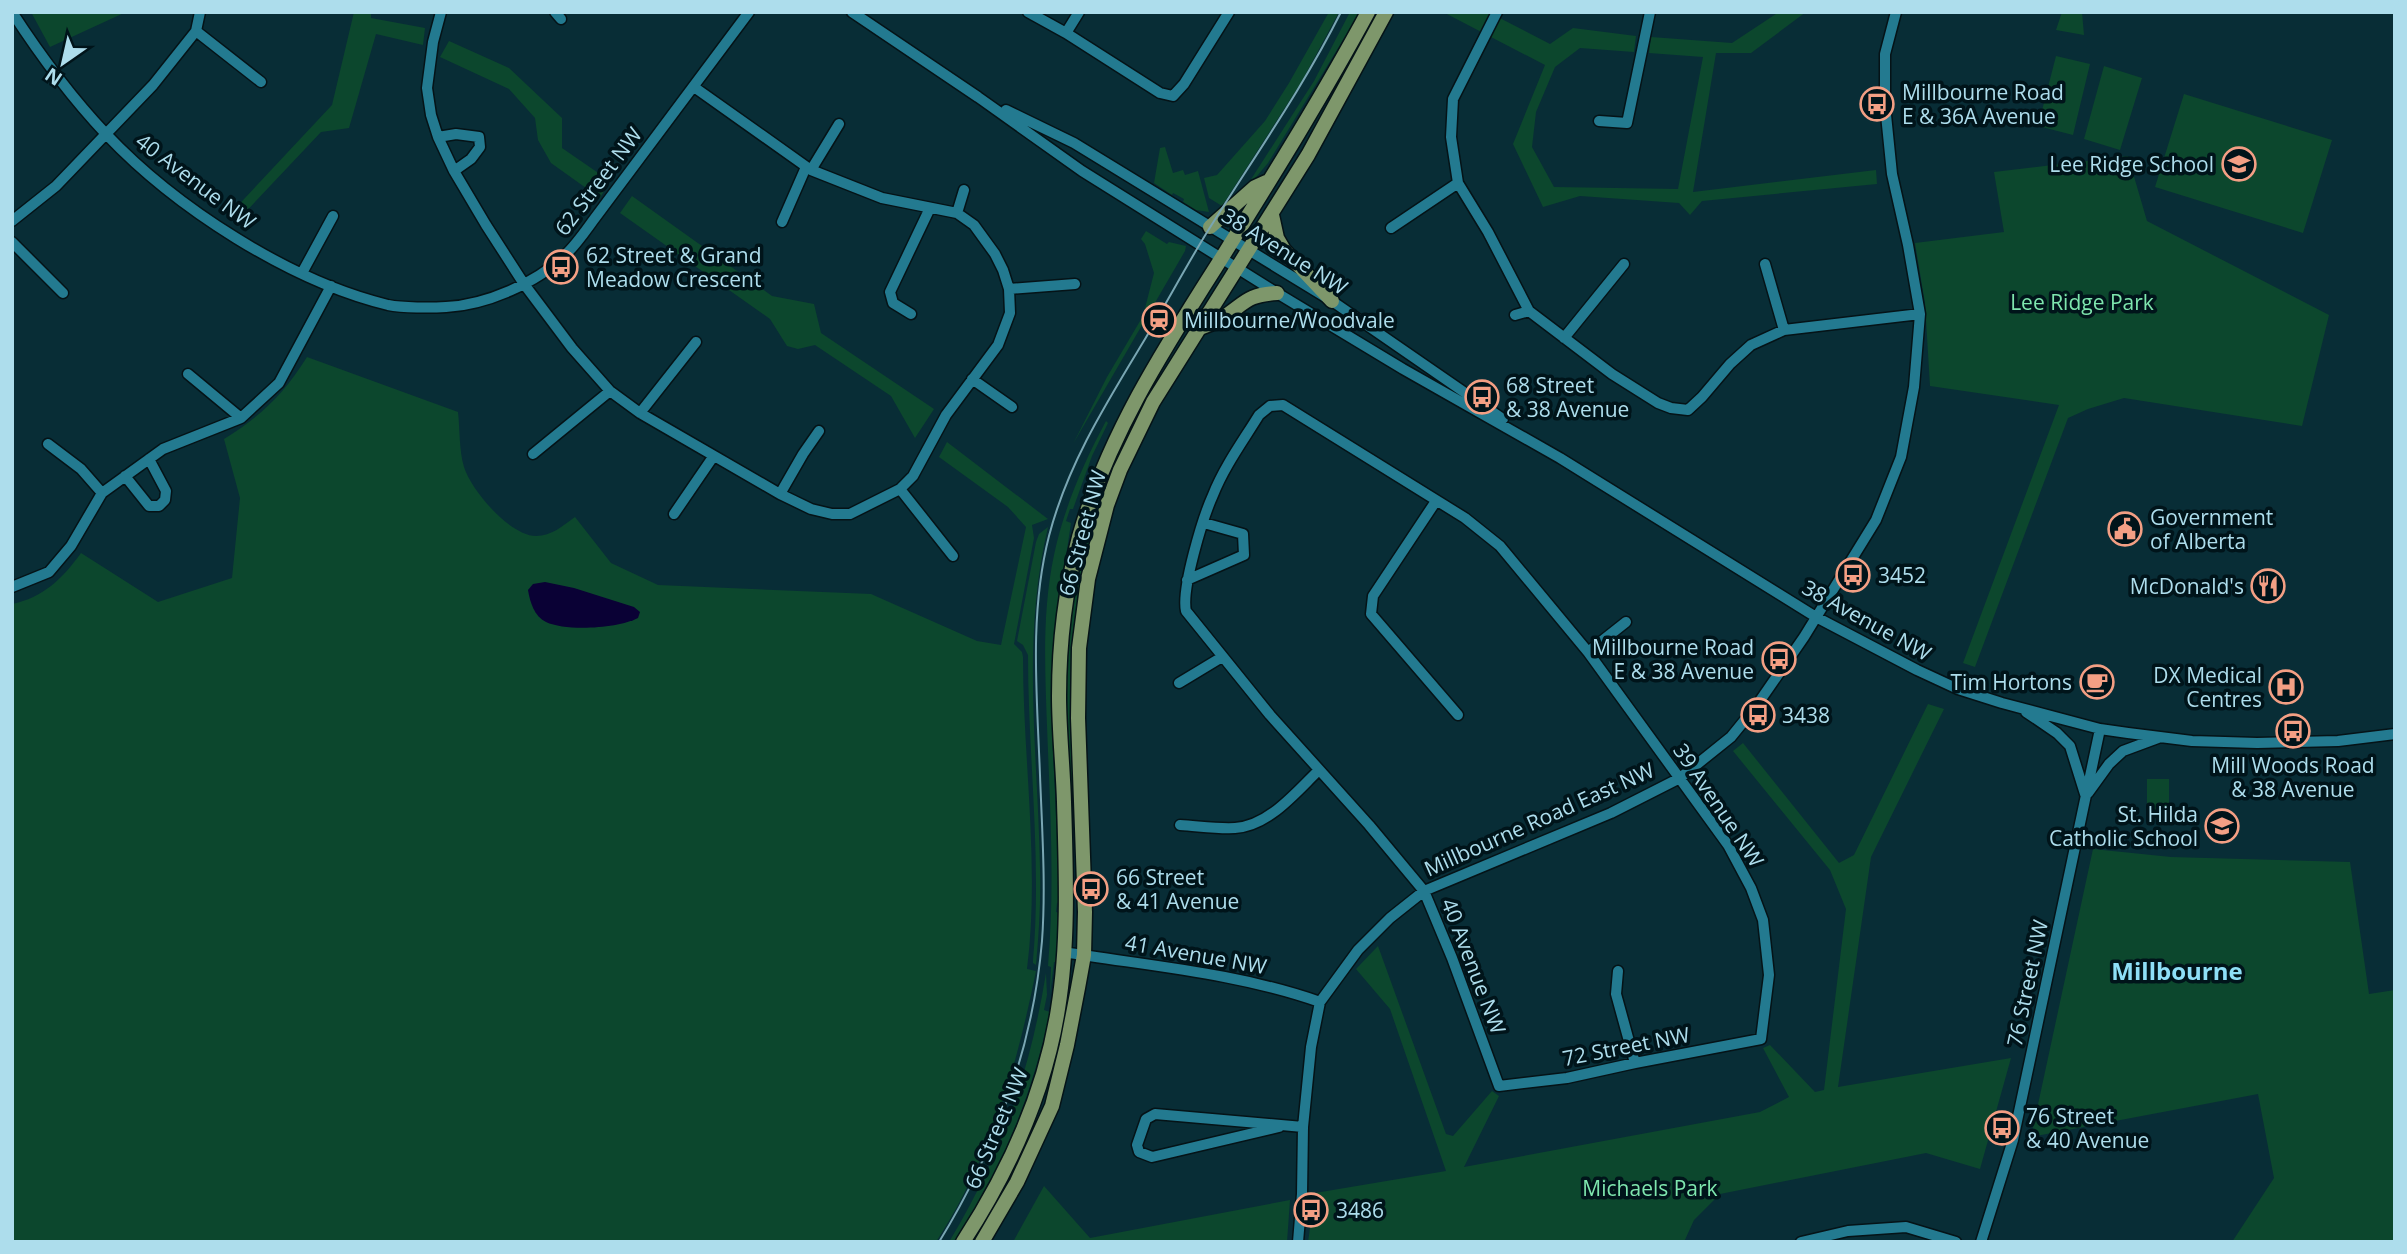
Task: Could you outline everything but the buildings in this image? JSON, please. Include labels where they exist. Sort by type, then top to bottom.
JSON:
[{"type":"main road","name":"66 Street NW","points":[[963,1242],[1006,1168],[1030,1112],[1048,1055],[1058,1008],[1063,951],[1065,837],[1059,694],[1062,642],[1079,539],[1106,462],[1136,397],[1294,144],[1368,12]]},
{"type":"main road","name":"66 Street NW","points":[[982,1242],[1017,1182],[1052,1106],[1084,955],[1079,659],[1088,579],[1107,505],[1120,470],[1153,402],[1308,155],[1386,12]]},
{"type":"main road","points":[[1210,227],[1255,187],[1270,180]]},
{"type":"main road","points":[[1272,215],[1277,238],[1283,250],[1332,301]]},
{"type":"main road","points":[[1199,329],[1253,296],[1277,293]]},
{"type":"street","name":"40 Avenue NW","points":[[12,12],[48,68],[106,134],[151,176],[218,226],[257,250],[331,286],[390,305]]},
{"type":"street","name":"40 Avenue NW","points":[[106,134],[153,85],[196,32],[200,12]]},
{"type":"street","points":[[441,12],[433,42],[427,88],[431,115],[438,136],[454,171],[524,284],[572,348],[610,391],[640,413],[713,457],[811,509],[832,514],[850,514],[900,489],[913,476],[946,415],[998,345],[1010,313],[1009,289],[995,254],[974,225],[957,213],[883,198],[808,169],[694,87]]},
{"type":"street","name":"62 Street NW","points":[[390,305],[446,307],[485,300],[524,284],[565,256],[749,12]]},
{"type":"street","name":"38 Avenue NW","points":[[852,12],[1082,171],[1277,293],[1403,369],[1560,458],[1816,617],[1930,676],[1958,689],[2099,729],[2192,741],[2339,741],[2395,734]]},
{"type":"street","points":[[1028,12],[1160,93],[1173,96],[1184,84],[1229,12]]},
{"type":"street","points":[[1066,33],[1079,12]]},
{"type":"street","points":[[1497,12],[1452,99],[1451,137],[1458,183],[1529,311],[1612,374],[1658,403],[1688,410],[1751,345],[1784,330],[1920,314]]},
{"type":"street","points":[[1599,121],[1627,122],[1650,12]]},
{"type":"street","name":"Millbourne Road East NW","points":[[1298,1242],[1303,1128],[1311,1047],[1320,1002],[1357,950],[1390,918],[1424,891],[1611,813],[1680,778],[1731,737],[1757,705],[1867,537],[1901,457],[1914,387],[1920,314],[1892,174],[1885,105],[1885,54],[1896,12]]},
{"type":"street","points":[[196,32],[261,82]]},
{"type":"street","name":"38 Avenue NW","points":[[978,97],[1074,143],[1250,250],[1332,301],[1560,458]]},
{"type":"street","points":[[782,222],[808,169],[839,124]]},
{"type":"street","points":[[12,221],[56,186],[106,134]]},
{"type":"street","points":[[438,136],[479,136],[480,147],[471,159],[454,171]]},
{"type":"street","points":[[1391,228],[1458,183]]},
{"type":"street","points":[[957,213],[964,190]]},
{"type":"street","points":[[911,314],[893,303],[890,292],[929,208]]},
{"type":"street","points":[[302,273],[333,216]]},
{"type":"street","points":[[12,242],[64,293]]},
{"type":"street","points":[[1564,338],[1624,264]]},
{"type":"street","points":[[1765,264],[1784,330]]},
{"type":"street","points":[[1009,289],[1075,284]]},
{"type":"street","points":[[12,587],[49,572],[71,546],[103,493],[125,476],[163,449],[241,418],[279,383],[331,286]]},
{"type":"street","points":[[1515,316],[1529,311]]},
{"type":"street","points":[[640,413],[696,342]]},
{"type":"street","points":[[188,374],[241,418]]},
{"type":"street","points":[[972,379],[1012,407]]},
{"type":"street","points":[[533,454],[610,391]]},
{"type":"street","name":"39 Avenue NW","points":[[1204,523],[1213,495],[1259,415],[1270,406],[1283,405],[1465,518],[1500,546],[1588,652],[1728,845],[1751,888],[1763,920],[1769,975],[1761,1039]]},
{"type":"street","points":[[780,494],[820,431]]},
{"type":"street","points":[[48,444],[80,469],[103,493]]},
{"type":"street","points":[[674,514],[713,457]]},
{"type":"street","points":[[125,476],[149,506],[159,506],[165,500],[166,491],[149,459]]},
{"type":"street","points":[[900,489],[953,556]]},
{"type":"street","points":[[1436,500],[1373,596],[1371,614],[1458,715]]},
{"type":"street","points":[[1204,523],[1243,534],[1244,555],[1187,580],[1204,523]]},
{"type":"street","name":"40 Avenue NW","points":[[1187,580],[1185,605],[1189,616],[1424,891],[1499,1086]]},
{"type":"street","points":[[1588,652],[1626,622]]},
{"type":"street","points":[[1179,683],[1222,657]]},
{"type":"street","points":[[2022,708],[2057,733],[2070,746],[2085,797]]},
{"type":"street","name":"76 Street NW","points":[[1981,1242],[2016,1128],[2099,729]]},
{"type":"street","points":[[2085,797],[2109,764],[2123,751],[2161,737]]},
{"type":"street","points":[[1180,825],[1236,828],[1260,821],[1319,770]]},
{"type":"street","name":"41 Avenue NW","points":[[1063,951],[1244,980],[1320,1002]]},
{"type":"street","points":[[1618,971],[1616,994],[1635,1063]]},
{"type":"street","name":"72 Street NW","points":[[1499,1086],[1567,1079],[1761,1039]]},
{"type":"street","points":[[1279,1126],[1152,1157],[1139,1152],[1137,1145],[1146,1119],[1155,1114],[1303,1128]]},
{"type":"street","points":[[1801,1242],[1848,1231],[1906,1227],[1956,1242]]},
{"type":"green space","points":[[31,12],[126,12],[50,47]]},
{"type":"green space","points":[[354,12],[371,12],[371,18],[425,28],[423,45],[376,34],[349,128],[321,132],[239,219],[230,214],[332,105]]},
{"type":"green space","points":[[1329,12],[1339,12],[1302,81],[1222,206],[1209,198],[1204,178],[1217,175],[1265,121]]},
{"type":"green space","points":[[1350,12],[1360,12],[1268,163],[1241,195],[1314,81]]},
{"type":"green space","points":[[1443,12],[1488,12],[1550,44],[1573,28],[1636,36],[1634,52],[1580,48],[1555,67],[1536,112],[1532,147],[1554,187],[1678,189],[1703,57],[1649,53],[1651,37],[1732,43],[1779,12],[1806,12],[1751,53],[1716,53],[1693,192],[1876,170],[1877,184],[1702,201],[1690,215],[1679,203],[1580,196],[1543,207],[1513,144],[1545,65]]},
{"type":"green space","points":[[2062,12],[2082,12],[2084,35],[2056,30]]},
{"type":"green space","points":[[449,41],[509,68],[562,118],[562,148],[610,181],[600,198],[551,163],[538,140],[535,118],[509,89],[440,57]]},
{"type":"green space","points":[[2056,56],[2090,64],[2073,135],[2038,126]]},
{"type":"green space","points":[[2104,66],[2142,78],[2120,150],[2084,139]]},
{"type":"green space","points":[[2184,94],[2332,140],[2303,233],[2155,187]]},
{"type":"green space","points":[[1165,147],[1173,173],[1183,170],[1185,175],[1198,171],[1209,212],[1196,210],[1183,202],[1184,199],[1173,193],[1172,195],[1154,183],[1160,148]]},
{"type":"green space","name":"Lee Ridge Park","points":[[2128,156],[2147,221],[2329,315],[2302,426],[2124,398],[2068,418],[1975,667],[1963,663],[2059,405],[1930,386],[1925,303],[1915,243],[2004,232],[1994,172]]},
{"type":"green space","points":[[632,196],[772,296],[814,304],[821,333],[934,409],[915,438],[891,396],[815,345],[798,349],[787,346],[770,319],[620,213]]},
{"type":"green space","points":[[1146,231],[1167,244],[1169,242],[1186,246],[1185,251],[1073,444],[1107,377],[1143,316],[1154,273],[1141,239]]},
{"type":"green space","points":[[307,357],[458,412],[460,447],[468,477],[483,499],[504,520],[526,534],[542,536],[575,517],[611,563],[658,585],[871,594],[977,641],[1001,645],[1026,527],[1008,507],[939,457],[947,442],[1048,519],[1032,525],[1034,538],[1014,644],[1023,657],[1031,852],[1031,930],[1027,969],[1036,971],[1020,1043],[999,1112],[972,1178],[936,1242],[12,1242],[12,604],[43,592],[67,571],[81,553],[158,602],[232,578],[240,498],[224,439],[271,403]]},
{"type":"green space","points":[[1147,391],[1121,453],[1090,542],[1077,603],[1071,674],[1071,793],[1066,679],[1068,642],[1079,566],[1100,493]]},
{"type":"green space","points":[[1106,421],[1108,423],[1066,521],[1071,523],[1056,622],[1052,730],[1060,902],[1057,903],[1056,912],[1060,913],[1057,962],[1054,962],[1050,995],[1051,967],[1048,966],[1051,846],[1045,662],[1050,576],[1069,503]]},
{"type":"green space","points":[[1048,527],[1040,569],[1033,654],[1040,880],[1036,965],[1033,963],[1036,884],[1028,655],[1023,645],[1017,641],[1036,542],[1039,534]]},
{"type":"green space","name":"Michaels Park","points":[[1928,704],[1944,709],[1871,857],[1838,1087],[2011,1058],[1980,1169],[1926,1153],[1720,1194],[1694,1220],[1684,1242],[1308,1242],[1315,1193],[1446,1171],[1390,1009],[1356,969],[1378,946],[1446,1134],[1453,1136],[1492,1091],[1499,1096],[1464,1167],[1760,1112],[1789,1097],[1763,1048],[1770,1045],[1815,1092],[1824,1090],[1846,909],[1830,870],[1733,751],[1743,743],[1839,863],[1854,855]]},
{"type":"green space","points":[[2147,779],[2169,779],[2169,812],[2147,812]]},
{"type":"green space","points":[[2093,849],[2171,857],[2350,862],[2369,994],[2395,990],[2395,1242],[2232,1242],[2274,1178],[2258,1094],[2031,1137]]},
{"type":"green space","points":[[1046,973],[1047,995],[1044,1010],[1050,1012],[1024,1102],[1001,1159],[972,1215],[955,1242],[949,1242],[984,1178],[1011,1112],[1031,1045]]},
{"type":"green space","points":[[1044,1186],[1090,1238],[1290,1200],[1287,1242],[1013,1242]]},
{"type":"shaded area","points":[[545,582],[634,607],[640,612],[638,618],[593,628],[567,627],[546,622],[531,604],[528,590],[533,584]]},
{"type":"tram line","points":[[939,1242],[977,1172],[1008,1098],[1030,1020],[1037,981],[1042,941],[1044,879],[1036,685],[1037,625],[1043,565],[1057,510],[1066,485],[1101,413],[1200,243],[1294,95],[1341,12]]},
{"type":"place","name":"Millbourne Road E & 36A Avenue","points":[[1877,104]]},
{"type":"place","name":"Lee Ridge School","points":[[2239,164]]},
{"type":"place","name":"62 Street & Grand Meadow Crescent","points":[[561,267]]},
{"type":"place","name":"Millbourne/Woodvale","points":[[1159,320]]},
{"type":"place","name":"68 Street & 38 Avenue","points":[[1482,397]]},
{"type":"place","name":"Government of Alberta","points":[[2125,529]]},
{"type":"place","name":"3452","points":[[1853,575]]},
{"type":"place","name":"McDonald's","points":[[2268,586]]},
{"type":"place","name":"Millbourne Road E & 38 Avenue","points":[[1779,659]]},
{"type":"place","name":"Tim Hortons","points":[[2097,682]]},
{"type":"place","name":"DX Medical Centres","points":[[2286,687]]},
{"type":"place","name":"3438","points":[[1758,715]]},
{"type":"place","name":"Mill Woods Road & 38 Avenue","points":[[2293,731]]},
{"type":"place","name":"St. Hilda Catholic School","points":[[2222,826]]},
{"type":"place","name":"66 Street & 41 Avenue","points":[[1091,889]]},
{"type":"place","name":"76 Street & 40 Avenue","points":[[2002,1128]]},
{"type":"place","name":"3486","points":[[1311,1210]]},
{"type":"district","name":"Millbourne","points":[[2177,970]]}]
